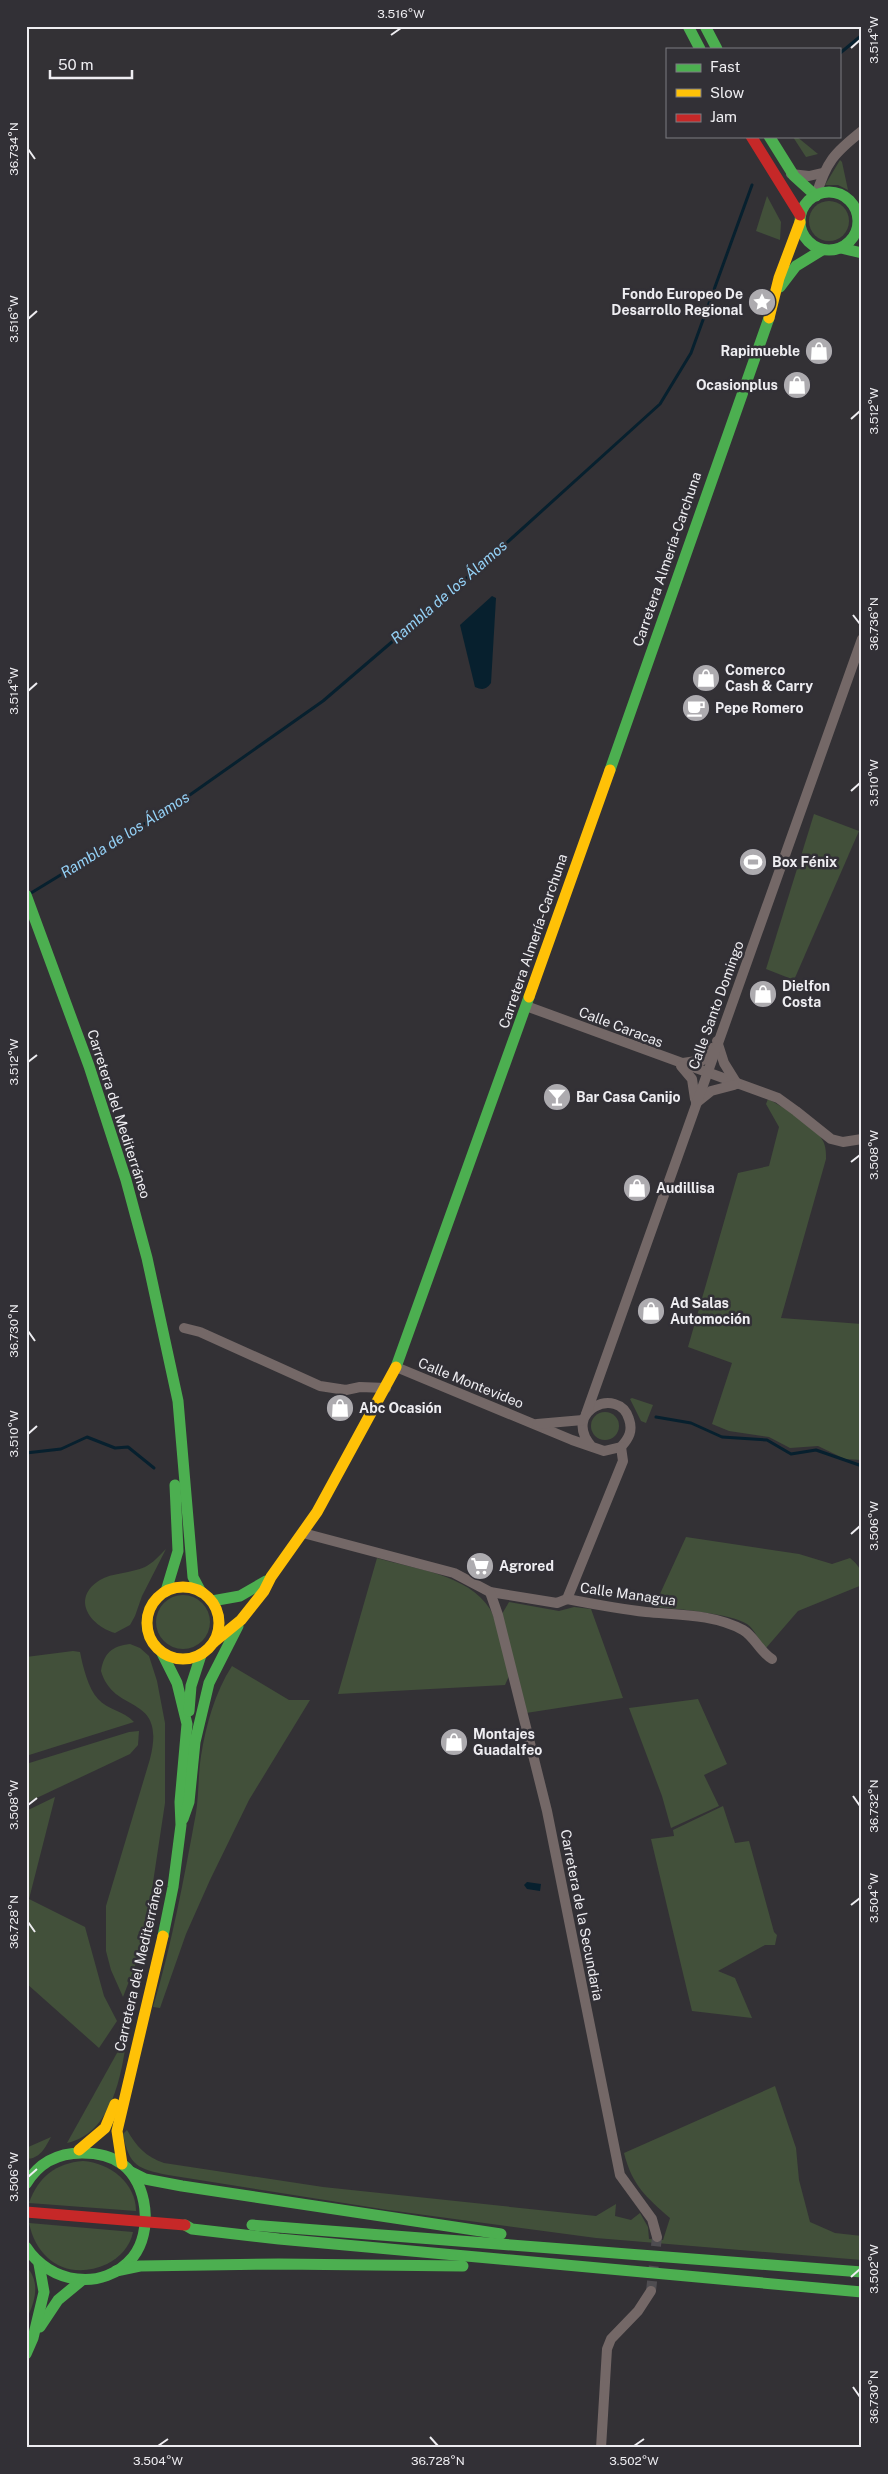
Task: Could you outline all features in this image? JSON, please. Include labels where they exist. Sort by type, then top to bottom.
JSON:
[{"type":"main road","points":[[688,26],[699,48]]},
{"type":"main road","points":[[706,26],[717,48]]},
{"type":"main road","points":[[769,138],[791,174],[800,184],[816,196]]},
{"type":"main road","points":[[753,140],[800,219],[806,239],[822,250],[841,248],[862,253]]},
{"type":"main road","points":[[800,219],[805,204],[816,196],[833,193],[849,200],[858,209],[858,226],[849,243],[841,248]]},
{"type":"main road","name":"Carretera Almería-Carchuna","points":[[241,1620],[264,1591],[328,1496],[396,1367],[526,1006],[777,292],[779,278],[800,219]]},
{"type":"main road","name":"Carretera Almería-Carchuna","points":[[777,292],[796,266],[822,250]]},
{"type":"main road","name":"Carretera del Mediterráneo","points":[[26,895],[89,1066],[126,1180],[147,1258],[178,1401],[193,1577],[201,1592]]},
{"type":"main road","name":"Carretera del Mediterráneo","points":[[165,1348],[178,1551],[166,1591]]},
{"type":"main road","points":[[212,1602],[233,1600],[248,1594],[271,1578]]},
{"type":"main road","points":[[201,1655],[182,1660],[162,1653],[150,1639],[147,1618],[156,1598],[166,1591],[177,1588],[189,1588],[201,1592],[212,1602],[219,1621],[214,1642]]},
{"type":"main road","points":[[187,1724],[191,1686],[201,1655],[241,1620]]},
{"type":"main road","points":[[181,1825],[189,1802],[195,1742],[209,1683],[241,1620]]},
{"type":"main road","name":"Carretera del Mediterráneo","points":[[122,2164],[117,2131],[163,1938],[173,1887],[181,1825],[180,1802],[187,1724],[178,1683],[162,1653]]},
{"type":"main road","name":"Carretera del Mediterráneo","points":[[79,2150],[105,2128],[128,2079]]},
{"type":"main road","points":[[26,2167],[42,2164],[59,2155],[79,2150],[101,2154],[122,2164],[131,2172],[145,2179],[182,2186],[635,2253],[862,2272]]},
{"type":"main road","points":[[26,2184],[42,2164]]},
{"type":"main road","points":[[116,2271],[131,2259],[141,2243],[147,2225],[147,2206],[141,2188],[131,2172]]},
{"type":"main road","points":[[26,2212],[185,2225],[192,2228],[279,2239],[862,2292]]},
{"type":"main road","points":[[185,2225],[192,2222],[291,2227],[598,2253],[635,2253]]},
{"type":"main road","points":[[28,2251],[39,2264],[59,2276],[81,2281],[100,2278],[116,2271],[140,2266],[412,2265],[597,2272],[620,2270]]},
{"type":"main road","points":[[33,2338],[44,2292],[39,2264]]},
{"type":"main road","points":[[26,2354],[33,2338],[58,2300],[81,2281]]},
{"type":"street","points":[[816,196],[822,173],[842,147],[862,131]]},
{"type":"street","points":[[791,174],[809,176],[822,173]]},
{"type":"street","name":"Calle Santo Domingo","points":[[584,1417],[599,1382],[717,1042],[862,639]]},
{"type":"street","name":"Calle Caracas","points":[[526,1006],[706,1074],[778,1098],[831,1139],[843,1142],[862,1139]]},
{"type":"street","points":[[678,1063],[691,1063],[703,1060],[717,1042]]},
{"type":"street","points":[[678,1063],[692,1079],[696,1103],[717,1088],[737,1085],[724,1063],[717,1042]]},
{"type":"street","points":[[184,1328],[200,1332],[320,1386],[346,1390],[386,1388]]},
{"type":"street","name":"Calle Montevideo","points":[[396,1367],[592,1447]]},
{"type":"street","points":[[599,1382],[604,1403]]},
{"type":"street","points":[[604,1403],[614,1404],[628,1415],[631,1426],[630,1434],[621,1447],[604,1452],[592,1447],[582,1430],[584,1417],[593,1406],[604,1403]]},
{"type":"street","name":"Calle Montevideo","points":[[535,1424],[584,1417]]},
{"type":"street","name":"Calle Managua","points":[[621,1447],[623,1461],[567,1599],[638,1611],[708,1618],[731,1624],[746,1632],[761,1651],[772,1660]]},
{"type":"street","points":[[302,1533],[454,1573],[490,1592],[557,1603],[567,1599]]},
{"type":"street","name":"Carretera de la Secundaria","points":[[490,1592],[498,1615],[547,1811],[620,2175],[652,2219],[657,2237]]},
{"type":"street","points":[[601,2448],[607,2349],[611,2339],[638,2311],[651,2291]]},
{"type":"green space","points":[[794,138],[798,138],[818,154],[806,157]]},
{"type":"green space","points":[[840,160],[848,190],[838,185],[825,185]]},
{"type":"green space","points":[[767,196],[781,222],[780,240],[756,231]]},
{"type":"green space","points":[[833,201],[840,204],[846,210],[849,221],[848,229],[840,238],[833,241],[825,241],[818,238],[810,229],[809,217],[812,210],[821,202]]},
{"type":"green space","points":[[814,814],[859,831],[794,980],[766,969]]},
{"type":"green space","points":[[768,1099],[808,1124],[815,1130],[825,1145],[826,1159],[781,1318],[862,1324],[862,1460],[845,1459],[818,1446],[790,1448],[769,1437],[729,1431],[712,1424],[732,1363],[688,1347],[738,1173],[769,1166],[779,1127],[766,1104]]},
{"type":"green space","points":[[630,1399],[653,1405],[646,1423],[641,1421]]},
{"type":"green space","points":[[605,1412],[615,1416],[619,1426],[615,1436],[605,1440],[595,1436],[591,1426],[595,1416]]},
{"type":"green space","points":[[686,1537],[799,1554],[832,1564],[850,1558],[857,1564],[860,1570],[862,1585],[798,1611],[766,1648],[750,1627],[740,1620],[702,1612],[654,1607]]},
{"type":"green space","points":[[166,1549],[142,1596],[130,1625],[115,1633],[98,1624],[91,1617],[85,1603],[86,1595],[91,1587],[105,1578],[145,1567]]},
{"type":"green space","points":[[377,1558],[454,1580],[480,1597],[490,1609],[499,1633],[509,1676],[505,1685],[338,1694]]},
{"type":"green space","points":[[178,1595],[188,1595],[198,1599],[206,1607],[210,1622],[206,1637],[198,1645],[188,1649],[178,1649],[168,1645],[160,1637],[156,1627],[156,1617],[160,1607],[168,1599]]},
{"type":"green space","points":[[509,1602],[559,1611],[574,1607],[591,1609],[623,1698],[526,1713],[502,1614]]},
{"type":"green space","points":[[130,1644],[140,1648],[149,1656],[157,1681],[165,1723],[165,1803],[144,1942],[123,1997],[111,1970],[106,1951],[106,1906],[150,1759],[153,1738],[151,1723],[145,1714],[117,1694],[108,1685],[101,1671],[104,1659],[110,1652],[118,1647]]},
{"type":"green space","points":[[73,1651],[80,1652],[84,1671],[98,1699],[106,1706],[126,1715],[134,1722],[26,1756],[26,1657]]},
{"type":"green space","points":[[232,1666],[289,1700],[310,1700],[249,1800],[186,1934],[160,2008],[153,2007],[172,1935],[187,1862],[196,1813],[200,1763],[206,1733],[216,1698]]},
{"type":"green space","points":[[698,1699],[727,1764],[704,1775],[719,1806],[671,1828],[662,1796],[629,1708]]},
{"type":"green space","points":[[139,1731],[138,1745],[130,1754],[26,1803],[26,1764],[129,1732]]},
{"type":"green space","points":[[55,1797],[29,1899],[85,1927],[104,1996],[117,2021],[99,2048],[26,1983],[26,1811]]},
{"type":"green space","points":[[723,1806],[735,1843],[749,1841],[774,1932],[777,1935],[775,1945],[765,1945],[718,1971],[735,1978],[752,2018],[692,2011],[651,1839],[674,1836],[673,1830]]},
{"type":"green space","points":[[127,2035],[118,2084],[104,2115],[95,2127],[82,2137],[67,2143]]},
{"type":"green space","points":[[775,2086],[796,2148],[799,2180],[810,2222],[835,2233],[862,2236],[862,2260],[596,2238],[388,2210],[168,2175],[149,2171],[136,2164],[128,2153],[123,2134],[127,2130],[142,2150],[152,2158],[164,2163],[323,2187],[596,2216],[616,2204],[615,2216],[631,2220],[640,2213],[648,2227],[649,2239],[663,2240],[670,2218],[641,2190],[631,2174],[624,2153]]},
{"type":"green space","points":[[51,2137],[38,2155],[31,2159],[26,2159],[26,2148]]},
{"type":"green space","points":[[83,2161],[103,2166],[120,2176],[132,2192],[136,2211],[29,2203],[37,2186],[49,2173],[64,2165]]},
{"type":"green space","points":[[29,2223],[133,2232],[124,2251],[107,2264],[93,2269],[68,2269],[47,2258],[33,2237]]},
{"type":"green space","points":[[26,2266],[35,2284],[35,2297],[28,2316],[26,2315]]},
{"type":"water","points":[[492,596],[496,598],[491,683],[482,689],[475,687],[460,625]]},
{"type":"water","points":[[527,1882],[541,1884],[540,1891],[527,1889],[524,1885]]},
{"type":"waterway","name":"Rambla de los Álamos","points":[[840,53],[862,35]]},
{"type":"waterway","name":"Rambla de los Álamos","points":[[31,893],[177,804],[323,701],[491,557],[660,404],[691,353],[752,185]]},
{"type":"waterway","points":[[656,1417],[691,1423],[722,1437],[767,1440],[791,1454],[816,1450],[862,1466]]},
{"type":"waterway","points":[[26,1453],[61,1449],[87,1437],[115,1448],[128,1447],[154,1468]]},
{"type":"tunnel","points":[[651,2291],[657,2237]]},
{"type":"traffic: fast","points":[[688,26],[699,48]]},
{"type":"traffic: fast","points":[[705,26],[716,48]]},
{"type":"traffic: fast","points":[[770,138],[794,176],[816,196]]},
{"type":"traffic: fast","points":[[829,192],[840,194],[853,205],[858,221],[856,232],[845,245],[829,250],[818,248],[805,237],[800,221],[802,210],[813,197],[829,192]]},
{"type":"traffic: fast","points":[[841,248],[862,253]]},
{"type":"traffic: fast","points":[[780,287],[796,266],[822,250]]},
{"type":"traffic: fast","points":[[610,770],[769,318]]},
{"type":"traffic: fast","points":[[26,895],[89,1066],[126,1180],[147,1258],[178,1401],[193,1577],[201,1592]]},
{"type":"traffic: fast","points":[[396,1367],[529,997]]},
{"type":"traffic: fast","points":[[166,1591],[178,1551],[175,1485]]},
{"type":"traffic: fast","points":[[212,1601],[240,1596],[266,1581]]},
{"type":"traffic: fast","points":[[183,1819],[189,1802],[195,1742],[209,1683],[238,1626]]},
{"type":"traffic: fast","points":[[162,1653],[177,1683],[187,1724],[180,1802],[181,1825],[173,1887],[163,1936]]},
{"type":"traffic: fast","points":[[189,1711],[191,1686],[201,1655]]},
{"type":"traffic: fast","points":[[26,2184],[37,2170],[57,2157],[73,2153],[98,2154],[117,2161],[131,2172],[138,2183],[145,2208],[145,2222],[139,2247],[133,2257],[121,2268],[107,2276],[77,2279],[62,2275],[48,2269],[26,2247]]},
{"type":"traffic: fast","points":[[131,2172],[145,2179],[182,2186],[501,2234]]},
{"type":"traffic: fast","points":[[185,2225],[192,2229],[279,2239],[862,2292]]},
{"type":"traffic: fast","points":[[252,2225],[862,2272]]},
{"type":"traffic: fast","points":[[26,2354],[33,2338],[44,2292],[39,2264]]},
{"type":"traffic: fast","points":[[116,2271],[140,2266],[279,2264],[463,2266]]},
{"type":"traffic: fast","points":[[40,2327],[58,2300],[81,2281]]},
{"type":"traffic: slow","points":[[769,318],[779,278],[800,222]]},
{"type":"traffic: slow","points":[[529,997],[610,770]]},
{"type":"traffic: slow","points":[[214,1642],[241,1620],[264,1591],[271,1577],[317,1512],[396,1367]]},
{"type":"traffic: slow","points":[[183,1587],[197,1590],[209,1597],[216,1609],[219,1623],[216,1637],[209,1649],[197,1656],[183,1659],[169,1656],[157,1649],[150,1637],[147,1623],[150,1609],[157,1597],[169,1590],[183,1587]]},
{"type":"traffic: slow","points":[[122,2164],[117,2131],[163,1936]]},
{"type":"traffic: slow","points":[[79,2150],[105,2128],[115,2104]]},
{"type":"traffic: jam","points":[[752,138],[800,215]]},
{"type":"traffic: jam","points":[[26,2212],[185,2225]]},
{"type":"place","name":"Fondo Europeo De Desarrollo Regional","points":[[762,302]]},
{"type":"place","name":"Rapimueble","points":[[819,351]]},
{"type":"place","name":"Ocasionplus","points":[[797,385]]},
{"type":"place","name":"Comerco Cash & Carry","points":[[706,678]]},
{"type":"place","name":"Pepe Romero","points":[[696,708]]},
{"type":"place","name":"Box Fénix","points":[[753,862]]},
{"type":"place","name":"Dielfon Costa","points":[[763,994]]},
{"type":"place","name":"Bar Casa Canijo","points":[[557,1097]]},
{"type":"place","name":"Audillisa","points":[[637,1188]]},
{"type":"place","name":"Ad Salas Automoción","points":[[651,1311]]},
{"type":"place","name":"Abc Ocasión","points":[[340,1408]]},
{"type":"place","name":"Agrored","points":[[480,1566]]},
{"type":"place","name":"Montajes Guadalfeo","points":[[454,1742]]}]
